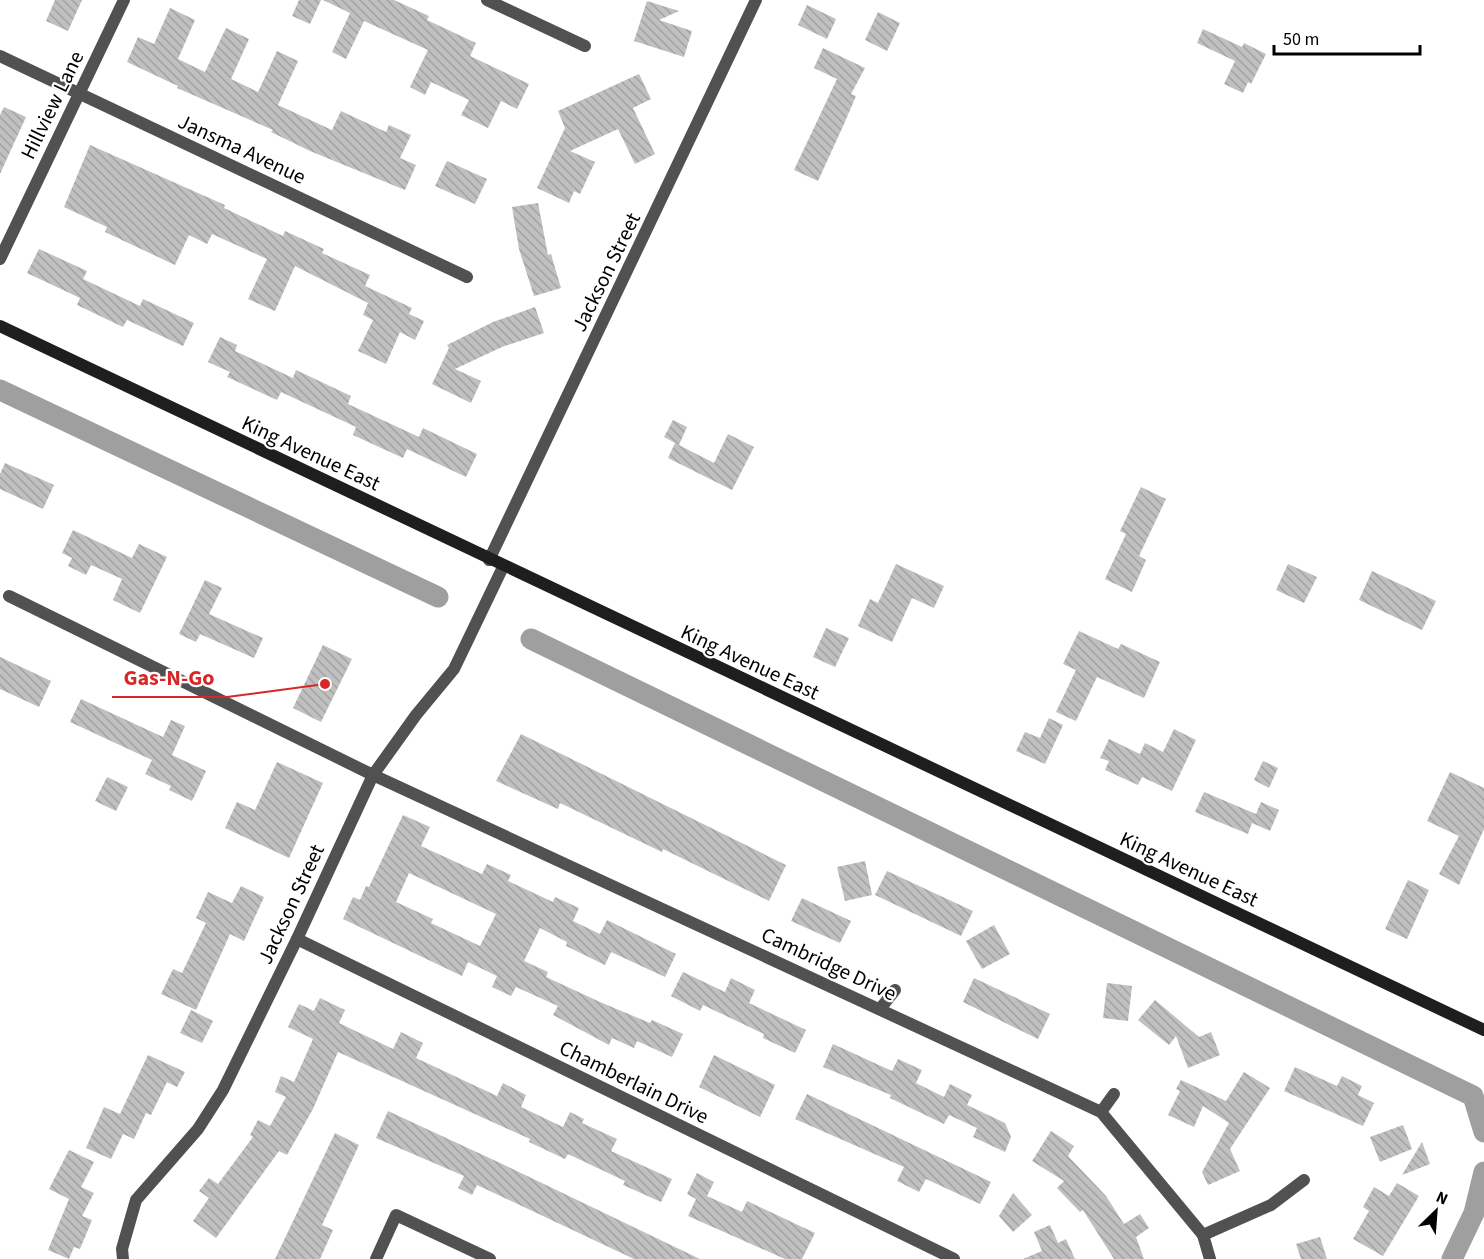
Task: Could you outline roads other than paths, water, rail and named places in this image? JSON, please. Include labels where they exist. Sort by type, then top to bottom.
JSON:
[{"type":"main road","name":"King Avenue East","points":[[0,326],[503,567],[1484,1030]]},
{"type":"street","name":"Hillview Lane","points":[[0,259],[124,0]]},
{"type":"street","points":[[487,0],[585,46]]},
{"type":"street","name":"Jackson Street","points":[[489,560],[756,0]]},
{"type":"street","name":"Jansma Avenue","points":[[0,56],[467,277]]},
{"type":"street","name":"Jackson Street","points":[[123,1259],[122,1249],[136,1200],[198,1129],[223,1090],[297,939],[373,775],[454,669],[503,567]]},
{"type":"street","name":"Cambridge Drive","points":[[9,596],[373,775],[1101,1112],[1203,1235],[1210,1259]]},
{"type":"street","name":"Chamberlain Drive","points":[[297,939],[954,1259]]},
{"type":"street","points":[[880,1009],[895,990]]},
{"type":"street","points":[[1101,1112],[1114,1094]]},
{"type":"street","points":[[1203,1235],[1271,1205],[1304,1180]]},
{"type":"street","points":[[376,1259],[396,1215],[490,1259]]},
{"type":"waterway","points":[[0,390],[438,597]]},
{"type":"waterway","points":[[531,639],[1473,1096],[1484,1132]]},
{"type":"waterway","points":[[1452,1259],[1474,1213],[1484,1172]]},
{"type":"place","name":"Gas-N-Go","points":[[325,684]]}]
